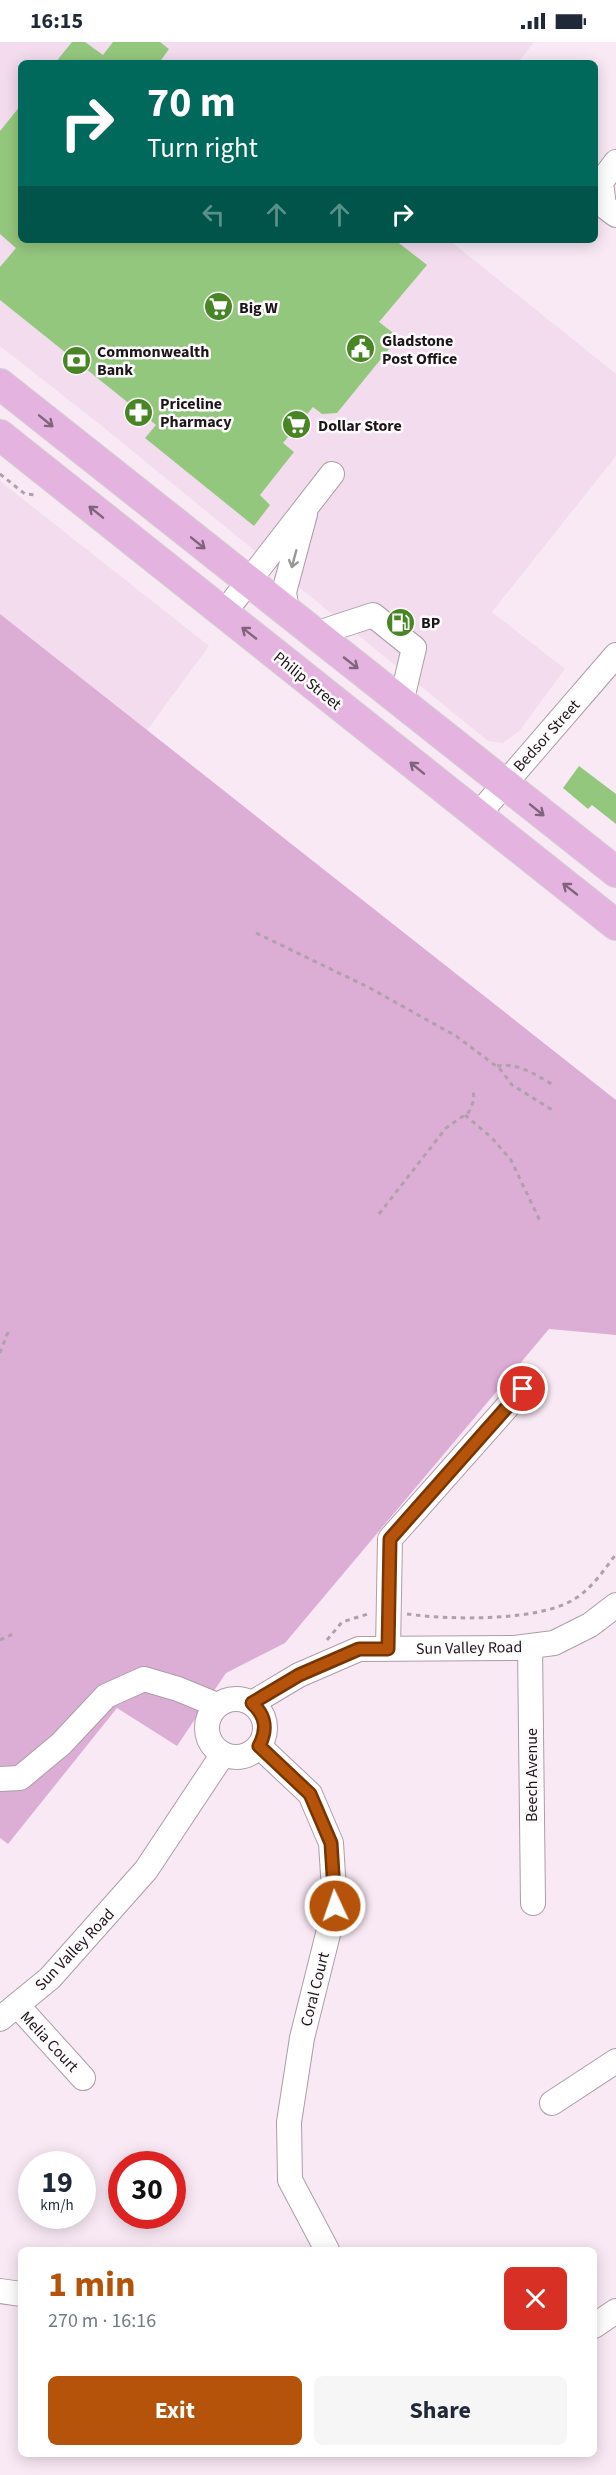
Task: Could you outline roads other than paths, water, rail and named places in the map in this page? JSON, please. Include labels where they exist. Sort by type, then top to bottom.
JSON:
[{"type":"main road","points":[[0,384],[247,582],[616,872]]},
{"type":"main road","name":"Philip Street","points":[[0,435],[616,926]]},
{"type":"street","points":[[616,162],[601,182],[604,206],[616,215]]},
{"type":"street","points":[[224,613],[332,474]]},
{"type":"street","points":[[287,612],[285,592],[307,506]]},
{"type":"street","points":[[315,634],[373,615],[414,648],[401,703]]},
{"type":"street","name":"Bedsor Street","points":[[477,816],[616,655]]},
{"type":"street","points":[[388,1649],[390,1539],[523,1389]]},
{"type":"street","name":"Sun Valley Road","points":[[252,1703],[299,1675],[359,1649],[530,1646],[554,1643],[590,1625],[616,1605]]},
{"type":"street","name":"Beech Avenue","points":[[530,1646],[532,1904]]},
{"type":"street","points":[[0,1779],[20,1778],[61,1744],[106,1696],[144,1679],[178,1689],[217,1705]]},
{"type":"street","points":[[234,1698],[252,1703],[261,1712],[265,1723],[264,1735],[259,1746],[242,1756],[223,1754],[214,1747],[208,1737],[207,1725],[210,1713],[217,1705],[234,1698]]},
{"type":"street","name":"Coral Court","points":[[259,1746],[310,1794],[331,1843],[335,1906],[302,2038],[289,2122],[290,2180],[325,2247]]},
{"type":"street","name":"Sun Valley Road","points":[[8,2012],[50,1978],[146,1870],[223,1754]]},
{"type":"street","name":"Melia Court","points":[[8,2012],[83,2078]]},
{"type":"street","points":[[552,2103],[616,2061]]},
{"type":"street","points":[[0,2291],[18,2294]]},
{"type":"street","points":[[597,2324],[616,2311]]},
{"type":"place","name":"Big W","points":[[218,307]]},
{"type":"place","name":"Gladstone Post Office","points":[[361,349]]},
{"type":"place","name":"Commonwealth Bank","points":[[76,360]]},
{"type":"place","name":"Priceline Pharmacy","points":[[139,412]]},
{"type":"place","name":"Dollar Store","points":[[297,425]]},
{"type":"place","name":"BP","points":[[400,622]]}]
